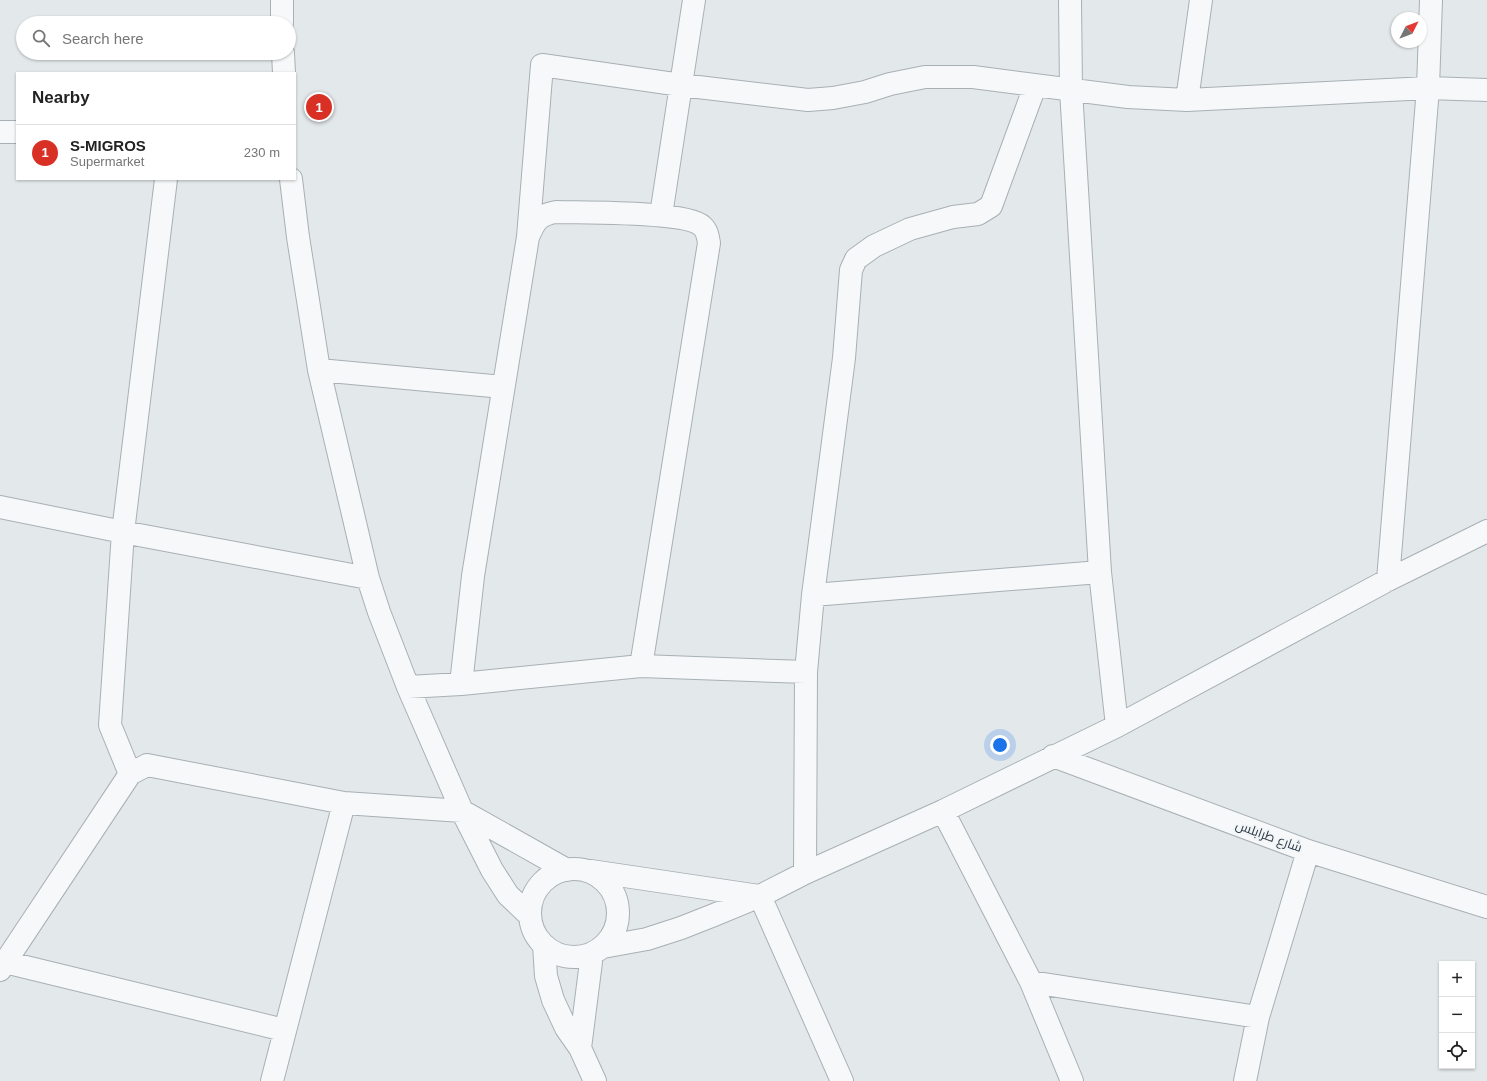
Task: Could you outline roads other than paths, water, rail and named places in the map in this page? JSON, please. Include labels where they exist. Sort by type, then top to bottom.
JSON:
[{"type":"street","points":[[282,0],[282,16]]},
{"type":"street","points":[[661,215],[694,0]]},
{"type":"street","points":[[1070,0],[1071,90],[1100,572],[1117,726]]},
{"type":"street","points":[[1186,100],[1201,0]]},
{"type":"street","points":[[1388,580],[1428,88],[1431,0]]},
{"type":"street","points":[[283,60],[284,72]]},
{"type":"street","points":[[461,684],[473,576],[528,237],[542,66],[681,85],[808,100],[832,98],[865,92],[890,84],[925,77],[974,77],[1128,97],[1186,100],[1428,88],[1487,90]]},
{"type":"street","points":[[805,873],[806,672],[813,594],[844,358],[851,270],[856,259],[874,246],[910,229],[953,217],[978,214],[991,206],[1035,86]]},
{"type":"street","points":[[0,132],[16,132]]},
{"type":"street","points":[[130,774],[110,725],[123,532],[166,180]]},
{"type":"street","points":[[290,180],[319,370],[368,578],[379,612],[408,687],[462,811],[492,870],[508,895],[530,916]]},
{"type":"street","points":[[528,237],[534,222],[544,214],[556,212],[661,215],[694,221],[703,226],[708,235],[709,243],[641,666]]},
{"type":"street","points":[[319,370],[503,387]]},
{"type":"street","points":[[0,507],[123,532],[368,578]]},
{"type":"street","points":[[760,896],[578,869],[566,870],[547,878],[539,886],[534,895],[530,916],[532,927],[537,937],[544,945],[554,953],[567,957],[579,958],[598,951],[647,939],[681,928],[760,896],[805,873],[943,811],[1117,726],[1388,580],[1487,532]]},
{"type":"street","points":[[813,594],[1100,572]]},
{"type":"street","points":[[408,687],[461,684],[641,666],[806,672]]},
{"type":"street","name":"شارع طرابلس","points":[[1053,756],[1308,851],[1487,907]]},
{"type":"street","points":[[284,1030],[3,966],[130,774],[146,765],[344,803],[462,811],[566,870]]},
{"type":"street","points":[[272,1081],[344,803]]},
{"type":"street","points":[[943,811],[1031,982],[1072,1081]]},
{"type":"street","points":[[1245,1081],[1258,1017],[1308,851]]},
{"type":"street","points":[[580,1048],[598,951],[611,940],[619,919],[618,904],[612,890],[602,878],[589,871]]},
{"type":"street","points":[[760,896],[842,1081]]},
{"type":"street","points":[[544,945],[546,976],[553,1000],[566,1028],[580,1048],[595,1081]]},
{"type":"street","points":[[1031,982],[1258,1017]]},
{"type":"place","name":"S-MIGROS","points":[[319,107]]}]
